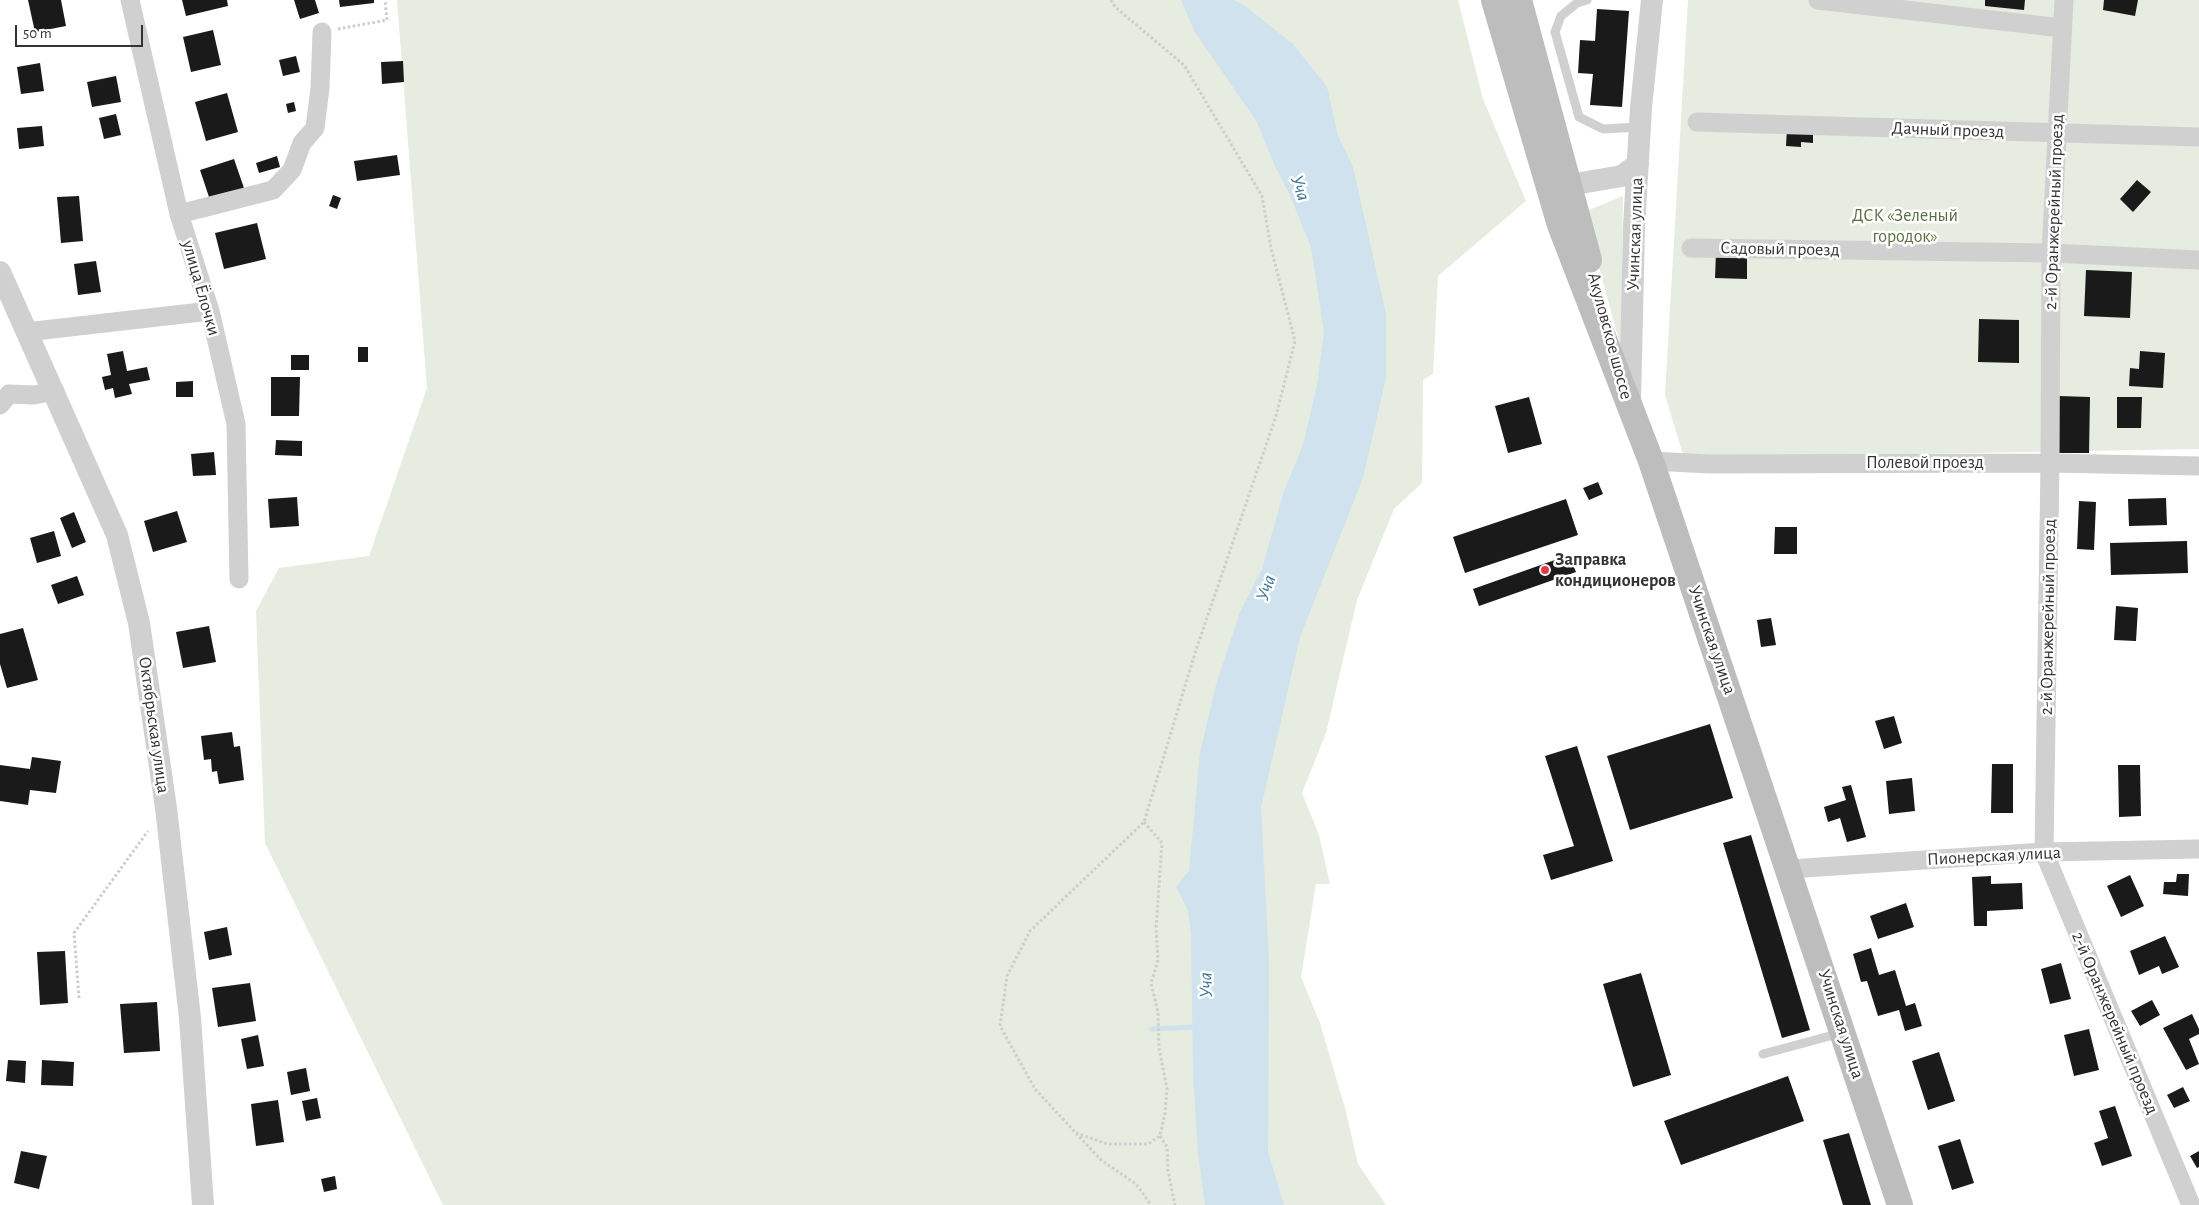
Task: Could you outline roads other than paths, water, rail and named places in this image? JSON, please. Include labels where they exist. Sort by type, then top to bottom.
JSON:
[{"type":"main road","name":"Акуловское шоссе","points":[[1494,0],[1558,184]]},
{"type":"main road","name":"Акуловское шоссе","points":[[1523,7],[1558,184],[1560,225],[1630,407]]},
{"type":"main road","name":"Учинская улица","points":[[1630,407],[1651,461],[1790,869],[1899,1205]]},
{"type":"street","name":"улица Ёлочки","points":[[130,0],[179,214],[210,311],[236,424],[239,580]]},
{"type":"street","name":"Учинская улица","points":[[1630,407],[1634,227],[1640,127],[1652,0]]},
{"type":"street","points":[[1818,0],[2062,28]]},
{"type":"street","name":"2-й Оранжерейный проезд","points":[[2064,0],[2051,253],[2044,852],[2191,1205]]},
{"type":"street","points":[[179,214],[274,190],[292,170],[302,143],[315,128],[320,88],[322,32]]},
{"type":"street","name":"Дачный проезд","points":[[1697,122],[2199,137]]},
{"type":"street","points":[[1558,184],[1622,176],[1638,164]]},
{"type":"street","name":"Садовый проезд","points":[[1691,248],[2051,253],[2199,260]]},
{"type":"street","name":"Октябрьская улица","points":[[0,272],[26,332],[55,391],[117,535],[139,623],[166,808],[190,1018],[203,1205]]},
{"type":"street","points":[[26,332],[210,311]]},
{"type":"street","points":[[0,406],[9,394],[34,395],[55,391]]},
{"type":"street","name":"Полевой проезд","points":[[1651,461],[1710,464],[2050,463],[2199,466]]},
{"type":"street","name":"Пионерская улица","points":[[1790,869],[2044,852],[2199,849]]},
{"type":"lane","points":[[1587,0],[1577,3],[1561,16],[1555,32],[1578,117],[1603,129],[1640,127]]},
{"type":"lane","points":[[1763,1054],[1843,1032]]},
{"type":"water","name":"Уча","points":[[1181,0],[1234,0],[1245,6],[1293,44],[1327,87],[1338,136],[1353,167],[1386,314],[1386,378],[1363,478],[1300,637],[1261,808],[1269,962],[1268,1151],[1284,1205],[1205,1205],[1198,1153],[1193,1075],[1191,933],[1188,911],[1176,887],[1189,871],[1200,753],[1216,685],[1240,612],[1262,569],[1283,494],[1303,445],[1317,385],[1324,332],[1311,247],[1289,193],[1275,166],[1257,122],[1195,32]]},
{"type":"waterway","points":[[1151,1029],[1198,1027]]},
{"type":"place","name":"Заправка кондиционеров","points":[[1545,570]]},
{"type":"park label","name":"ДСК «Зеленый городок»","points":[[1905,226]]}]
